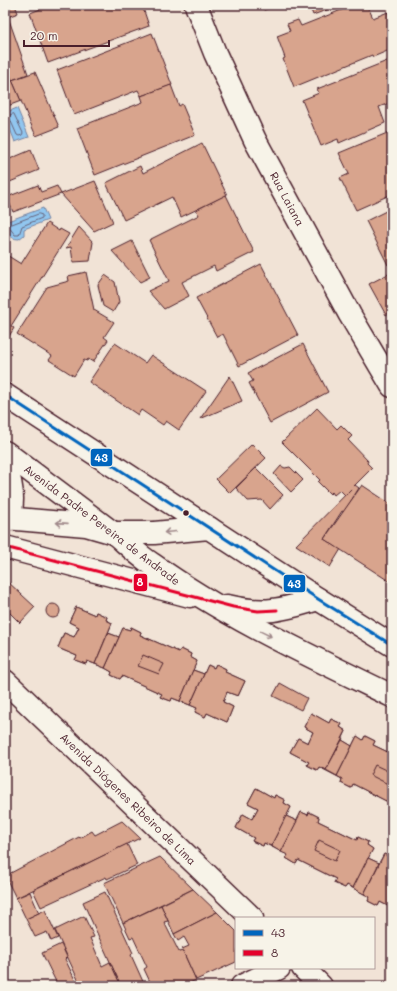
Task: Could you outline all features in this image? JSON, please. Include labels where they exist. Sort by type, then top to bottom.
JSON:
[{"type":"street","name":"Rua Laiana","points":[[196,5],[215,53],[255,140],[350,315],[392,386]]},
{"type":"street","points":[[5,395],[318,599],[392,645]]},
{"type":"street","name":"Avenida Padre Pereira de Andrade","points":[[5,452],[114,533],[151,564],[207,601],[255,628],[392,696]]},
{"type":"street","points":[[5,465],[11,482],[13,497],[12,509],[7,518],[86,525],[114,533],[154,533],[209,528]]},
{"type":"street","points":[[5,547],[207,601],[243,609],[264,611],[278,610],[318,599]]},
{"type":"street","name":"Avenida Diógenes Ribeiro de Lima","points":[[5,681],[251,917]]},
{"type":"street","points":[[304,969],[321,986]]},
{"type":"street","points":[[242,986],[273,975]]},
{"type":"water","points":[[17,108],[29,137],[15,142],[5,113]]},
{"type":"water","points":[[43,208],[48,220],[24,229],[24,235],[19,239],[10,236],[6,229],[5,222]]},
{"type":"building","points":[[5,5],[15,5],[18,13],[5,18]]},
{"type":"building","points":[[51,5],[142,5],[149,26],[48,63],[30,13]]},
{"type":"building","points":[[262,5],[277,5],[264,10]]},
{"type":"building","points":[[309,5],[340,5],[313,15]]},
{"type":"building","points":[[354,5],[367,5],[373,18],[388,12],[392,22],[392,49],[373,57],[372,55],[294,87],[283,59],[285,58],[277,36],[290,31],[287,24],[298,20],[301,26]]},
{"type":"building","points":[[8,17],[28,74],[12,80],[5,62],[5,18]]},
{"type":"building","points":[[152,33],[172,85],[141,96],[138,90],[74,115],[57,70]]},
{"type":"building","points":[[392,59],[392,102],[379,107],[385,123],[339,143],[338,139],[321,146],[302,100],[319,93],[317,89]]},
{"type":"building","points":[[35,72],[59,127],[36,136],[12,80]]},
{"type":"building","points":[[12,80],[21,101],[5,107],[5,82]]},
{"type":"building","points":[[171,85],[179,106],[182,104],[195,135],[95,175],[77,128],[143,102],[141,96]]},
{"type":"building","points":[[392,131],[392,194],[356,210],[340,178],[349,174],[339,153]]},
{"type":"building","points":[[202,143],[227,195],[181,217],[172,197],[124,220],[106,183],[140,166],[143,173]]},
{"type":"building","points":[[31,150],[39,170],[5,184],[5,161]]},
{"type":"building","points":[[95,181],[113,222],[94,231],[61,194]]},
{"type":"building","points":[[38,185],[41,192],[57,186],[61,194],[13,212],[7,197]]},
{"type":"building","points":[[226,195],[254,252],[216,271],[214,266],[182,282],[189,296],[164,309],[148,291],[169,281],[149,240],[199,215],[196,210]]},
{"type":"building","points":[[392,208],[392,263],[388,265],[366,221]]},
{"type":"building","points":[[47,223],[59,231],[60,229],[69,234],[11,326],[14,328],[5,343],[5,254],[21,264]]},
{"type":"building","points":[[79,227],[93,242],[90,261],[73,262],[71,247],[66,248]]},
{"type":"building","points":[[132,241],[150,277],[140,282],[112,251]]},
{"type":"building","points":[[261,264],[298,335],[239,366],[223,334],[217,337],[196,298]]},
{"type":"building","points":[[86,272],[94,310],[114,322],[104,337],[108,340],[93,362],[88,359],[87,361],[84,360],[74,376],[49,360],[52,356],[17,334],[47,287],[69,281],[68,276]]},
{"type":"building","points":[[392,272],[392,311],[386,315],[369,284]]},
{"type":"building","points":[[105,275],[115,282],[119,302],[113,312],[103,306],[98,285]]},
{"type":"building","points":[[115,343],[145,363],[151,355],[206,391],[179,430],[166,421],[163,425],[141,410],[138,415],[89,382]]},
{"type":"building","points":[[303,344],[328,392],[270,423],[249,383],[253,381],[248,373]]},
{"type":"building","points":[[230,376],[242,401],[200,419],[229,377]]},
{"type":"building","points":[[317,408],[337,429],[341,425],[352,436],[348,440],[368,461],[367,463],[372,468],[345,495],[340,490],[334,495],[332,492],[330,494],[318,482],[320,480],[282,442]]},
{"type":"building","points":[[252,444],[266,458],[230,493],[216,479]]},
{"type":"building","points":[[281,466],[285,468],[290,467],[303,480],[291,492],[274,474]]},
{"type":"building","points":[[256,468],[283,495],[270,509],[262,500],[248,501],[236,488]]},
{"type":"building","points":[[355,485],[359,488],[344,512],[342,511],[324,539],[341,549],[330,567],[296,545]]},
{"type":"building","points":[[362,485],[392,505],[392,583],[324,539]]},
{"type":"building","points":[[7,581],[35,607],[20,623],[5,608],[5,583]]},
{"type":"building","points":[[53,604],[58,606],[60,611],[58,616],[53,618],[48,616],[46,611],[48,606]]},
{"type":"building","points":[[76,607],[95,615],[96,612],[107,617],[106,620],[112,623],[108,633],[119,637],[123,628],[130,630],[131,627],[141,632],[140,635],[179,652],[181,649],[191,654],[190,657],[197,661],[193,670],[204,674],[208,665],[214,668],[216,664],[226,669],[225,672],[245,681],[238,696],[227,692],[223,702],[233,707],[227,722],[207,713],[205,717],[195,712],[197,708],[172,698],[171,701],[160,697],[162,694],[122,676],[120,679],[111,675],[112,672],[105,668],[87,661],[86,664],[75,660],[77,656],[58,648],[64,633],[74,637],[79,627],[69,622]]},
{"type":"building","points":[[76,607],[95,615],[96,612],[107,617],[106,620],[112,623],[95,664],[87,661],[86,664],[75,660],[77,656],[58,648],[64,633],[74,637],[79,627],[69,622]]},
{"type":"building","points":[[131,627],[141,632],[140,635],[179,652],[181,649],[191,654],[190,657],[197,661],[180,701],[172,698],[171,701],[160,697],[162,694],[122,676],[120,679],[111,675],[112,672],[105,668],[123,628],[130,630]],"holes":[[[143,655],[164,664],[159,674],[138,666]]]},
{"type":"building","points":[[108,633],[119,637],[105,668],[95,664]]},
{"type":"building","points":[[216,664],[226,669],[225,672],[245,681],[238,696],[227,692],[223,702],[233,707],[227,722],[207,713],[205,717],[195,712],[197,708],[190,705],[208,665],[214,668]]},
{"type":"building","points":[[193,670],[204,674],[190,705],[180,701]]},
{"type":"building","points":[[280,683],[307,698],[301,710],[273,696]]},
{"type":"building","points":[[311,713],[329,723],[331,719],[342,724],[340,727],[346,731],[342,740],[352,746],[357,736],[363,740],[365,736],[375,741],[373,745],[392,754],[392,804],[353,784],[351,788],[341,783],[342,779],[319,767],[317,770],[307,765],[309,762],[290,752],[298,738],[308,743],[313,732],[304,727]]},
{"type":"building","points":[[311,713],[329,723],[331,719],[342,724],[340,727],[346,731],[326,770],[319,767],[317,770],[307,765],[309,762],[290,752],[298,738],[308,743],[313,732],[304,727]]},
{"type":"building","points":[[357,736],[363,740],[365,736],[375,741],[373,745],[392,754],[392,773],[375,765],[370,775],[390,785],[392,781],[392,804],[353,784],[351,788],[341,783],[342,779],[337,776]]},
{"type":"building","points":[[342,740],[352,746],[337,776],[326,770]]},
{"type":"building","points":[[256,788],[274,798],[275,795],[285,800],[284,803],[291,807],[286,816],[297,821],[301,812],[308,815],[309,812],[319,817],[318,821],[357,840],[358,837],[368,842],[367,845],[373,849],[368,858],[379,863],[384,854],[390,857],[392,854],[392,908],[380,902],[378,906],[368,901],[370,897],[347,885],[345,888],[334,883],[336,879],[298,860],[296,864],[286,858],[288,855],[264,843],[263,846],[252,841],[254,838],[236,828],[243,814],[252,819],[258,808],[248,803]]},
{"type":"building","points":[[256,788],[274,798],[275,795],[285,800],[284,803],[291,807],[271,846],[264,843],[263,846],[252,841],[254,838],[236,828],[243,814],[252,819],[258,808],[248,803]]},
{"type":"building","points":[[301,812],[308,815],[309,812],[319,817],[318,821],[357,840],[358,837],[368,842],[367,845],[373,849],[353,888],[347,885],[345,888],[334,883],[336,879],[298,860],[296,864],[286,858],[288,855],[281,852]],"holes":[[[319,840],[340,850],[335,861],[314,851]]]},
{"type":"building","points":[[286,816],[297,821],[281,852],[271,846]]},
{"type":"building","points":[[122,821],[140,838],[16,898],[5,876],[79,837],[80,838],[92,831],[95,835]]},
{"type":"building","points":[[127,844],[137,865],[107,879],[106,877],[41,907],[33,890]]},
{"type":"building","points":[[384,854],[390,857],[392,854],[392,908],[380,902],[378,906],[368,901],[370,897],[364,894]]},
{"type":"building","points":[[160,857],[193,889],[123,923],[104,883]]},
{"type":"building","points":[[368,858],[379,863],[364,894],[353,888]]},
{"type":"building","points":[[193,889],[217,912],[174,934],[161,905]]},
{"type":"building","points":[[30,892],[39,913],[26,919],[16,898]]},
{"type":"building","points":[[105,892],[133,953],[131,955],[145,986],[121,986],[83,902]]},
{"type":"building","points":[[161,905],[168,921],[164,922],[179,952],[183,951],[196,980],[183,986],[152,986],[144,969],[147,967],[133,937],[130,938],[123,923]]},
{"type":"building","points":[[45,910],[58,938],[51,941],[47,932],[35,937],[26,919]]},
{"type":"building","points":[[217,912],[235,930],[235,962],[196,980],[182,949],[189,946],[184,937],[178,941],[174,934]]},
{"type":"building","points":[[84,916],[94,937],[90,938],[102,966],[110,962],[121,986],[81,986],[55,930]]},
{"type":"building","points":[[61,944],[67,957],[65,959],[78,986],[58,986],[42,953]]},
{"type":"transit line","name":"43","points":[[5,395],[318,599],[392,645]]},
{"type":"transit line","name":"8","points":[[5,547],[233,607],[258,611],[277,610]]}]
